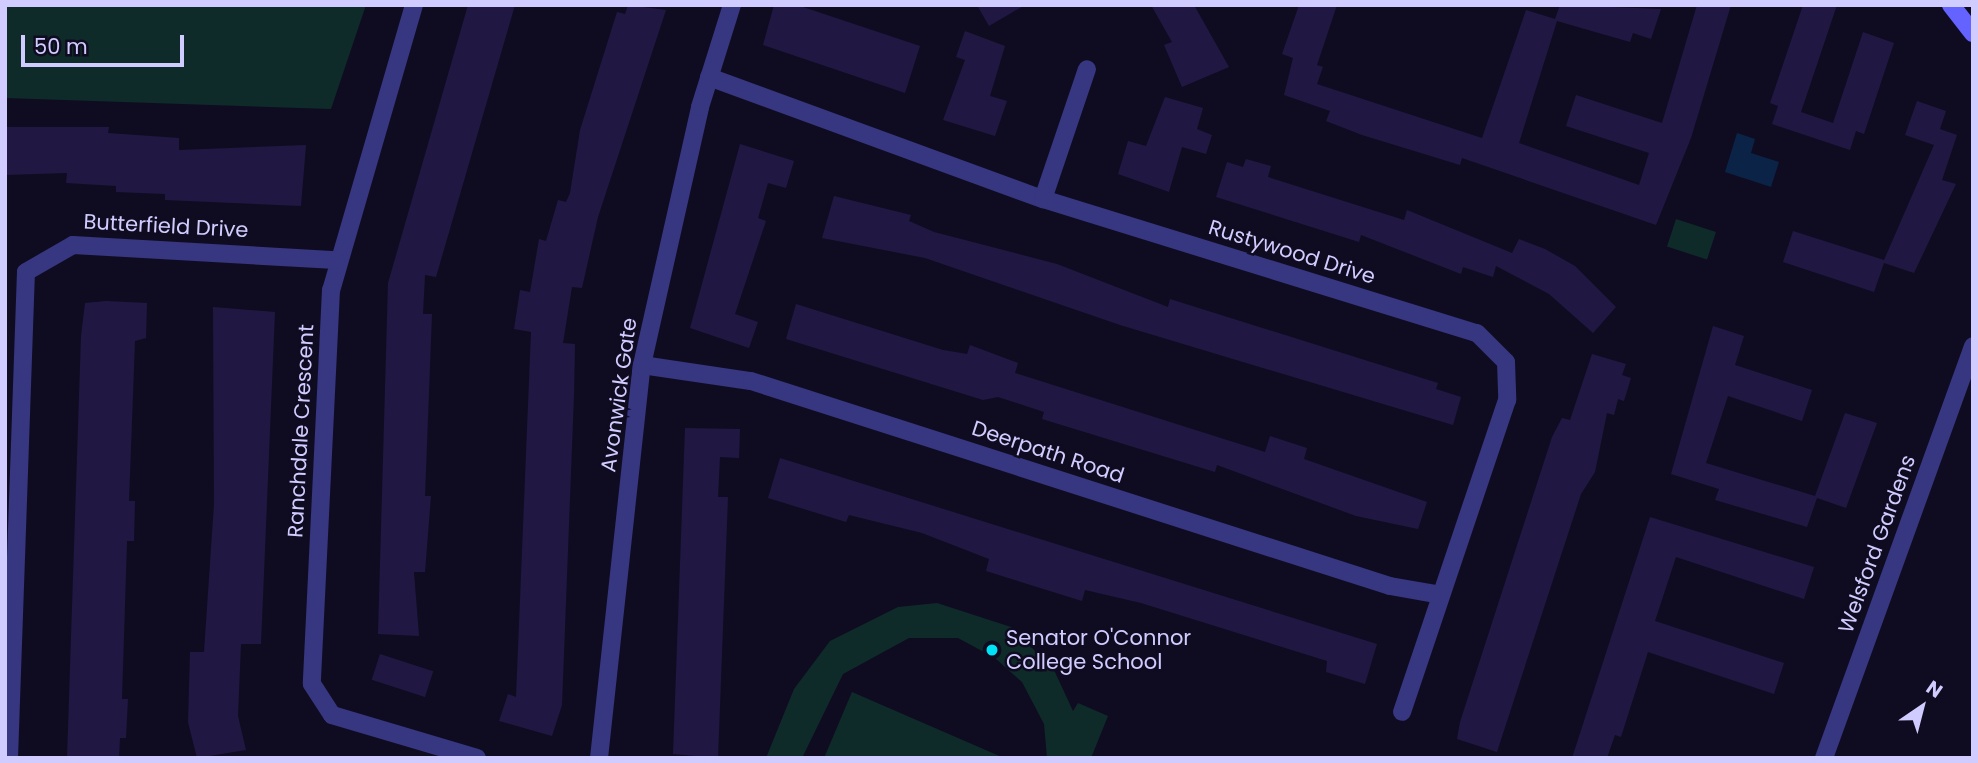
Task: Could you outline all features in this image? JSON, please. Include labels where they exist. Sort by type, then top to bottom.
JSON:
[{"type":"street","name":"Ranchdale Crescent","points":[[414,5],[336,260],[312,684],[332,715],[477,758]]},
{"type":"street","name":"Avonwick Gate","points":[[599,758],[642,365],[709,77],[732,5]]},
{"type":"street","points":[[1951,5],[1973,33]]},
{"type":"street","points":[[1043,199],[1087,69]]},
{"type":"street","name":"Rustywood Drive","points":[[709,77],[1043,199],[1477,333],[1506,362],[1507,400],[1436,594],[1402,712]]},
{"type":"street","name":"Butterfield Drive","points":[[9,758],[26,272],[73,245],[336,260]]},
{"type":"street","name":"Welsford Gardens","points":[[1824,758],[1973,346]]},
{"type":"street","name":"Deerpath Road","points":[[642,365],[751,381],[1390,586],[1436,594]]},
{"type":"green space","points":[[5,5],[366,5],[331,109],[5,98]]},
{"type":"green space","points":[[1676,219],[1716,232],[1707,260],[1667,247]]},
{"type":"green space","points":[[937,603],[1011,627],[1054,670],[1073,711],[1078,703],[1108,716],[1091,758],[1047,758],[1044,724],[1022,682],[995,658],[958,638],[909,638],[843,674],[802,758],[766,758],[794,689],[830,641],[898,607]]},
{"type":"green space","points":[[852,692],[1004,758],[824,758]]},
{"type":"water","points":[[1737,133],[1755,139],[1751,153],[1779,162],[1771,187],[1725,172]]},
{"type":"building","points":[[468,5],[515,5],[436,277],[425,275],[423,314],[432,314],[425,496],[431,496],[425,572],[414,572],[419,636],[378,634],[388,283]]},
{"type":"building","points":[[628,5],[666,10],[598,217],[582,288],[572,287],[563,343],[575,344],[574,395],[562,705],[552,736],[499,721],[508,694],[516,697],[531,332],[514,329],[520,290],[530,292],[539,239],[546,241],[558,200],[566,202],[570,193],[580,130],[617,12],[625,14]]},
{"type":"building","points":[[774,5],[797,5],[920,46],[905,93],[763,45]]},
{"type":"building","points":[[977,5],[1025,5],[989,26]]},
{"type":"building","points":[[1151,5],[1194,5],[1229,67],[1182,87],[1164,45],[1172,42]]},
{"type":"building","points":[[1299,5],[1337,5],[1317,65],[1323,67],[1317,84],[1482,138],[1526,10],[1555,19],[1560,5],[1661,9],[1651,39],[1633,33],[1630,42],[1557,21],[1519,143],[1639,185],[1649,153],[1566,126],[1576,95],[1662,123],[1697,5],[1731,5],[1691,138],[1656,225],[1462,158],[1460,165],[1326,121],[1330,111],[1284,95],[1293,58],[1282,54]]},
{"type":"building","points":[[1803,5],[1837,5],[1801,112],[1833,123],[1863,32],[1894,43],[1864,134],[1856,131],[1850,150],[1772,124],[1778,106],[1770,103]]},
{"type":"building","points":[[965,31],[1005,46],[990,96],[1007,101],[995,136],[943,120],[965,60],[956,57]]},
{"type":"building","points":[[1165,97],[1203,108],[1197,129],[1212,135],[1206,154],[1182,147],[1169,192],[1118,174],[1128,141],[1146,146]]},
{"type":"building","points":[[1917,101],[1946,111],[1940,129],[1957,135],[1942,180],[1956,184],[1914,273],[1884,263],[1874,292],[1783,262],[1793,231],[1884,260],[1934,145],[1905,135]]},
{"type":"building","points":[[5,127],[109,127],[108,133],[179,138],[179,150],[306,145],[301,206],[165,200],[165,194],[116,192],[116,186],[66,183],[67,173],[5,175]]},
{"type":"building","points":[[740,144],[794,161],[786,188],[768,183],[758,218],[766,221],[735,314],[758,322],[749,348],[690,328]]},
{"type":"building","points":[[1246,159],[1271,166],[1268,177],[1404,220],[1407,210],[1512,253],[1519,239],[1545,249],[1575,266],[1616,307],[1593,333],[1549,294],[1496,266],[1493,277],[1463,267],[1461,274],[1361,235],[1359,242],[1216,197],[1227,162],[1243,167]]},
{"type":"building","points":[[834,196],[911,215],[909,221],[934,232],[1057,264],[1168,307],[1170,299],[1438,383],[1436,389],[1461,397],[1453,425],[1120,325],[925,258],[822,238]]},
{"type":"building","points":[[85,303],[147,303],[146,338],[135,341],[129,501],[135,501],[134,541],[127,541],[122,699],[128,699],[126,738],[120,738],[119,758],[67,758],[81,336]]},
{"type":"building","points":[[796,304],[943,350],[967,354],[970,345],[1018,363],[1015,373],[1265,452],[1270,436],[1307,448],[1304,459],[1427,502],[1418,529],[1356,516],[1217,465],[1215,472],[1042,419],[1044,412],[998,397],[983,400],[786,339]]},
{"type":"building","points":[[213,307],[275,312],[261,644],[241,644],[238,716],[246,750],[197,758],[188,722],[190,652],[204,652],[214,504]]},
{"type":"building","points":[[1713,326],[1744,336],[1735,365],[1812,390],[1802,421],[1728,396],[1706,463],[1815,496],[1845,413],[1877,423],[1846,508],[1817,498],[1807,527],[1715,500],[1719,489],[1671,474]]},
{"type":"building","points":[[1592,354],[1626,364],[1622,375],[1631,378],[1624,401],[1618,399],[1614,415],[1607,413],[1595,472],[1581,494],[1497,752],[1457,739],[1460,722],[1552,437],[1562,418],[1570,420]]},
{"type":"building","points":[[685,428],[740,429],[739,458],[720,457],[718,497],[728,497],[718,758],[673,754]]},
{"type":"building","points":[[780,458],[1377,644],[1365,684],[1326,672],[1327,661],[1141,603],[1085,590],[1082,601],[986,571],[989,559],[922,533],[849,515],[846,522],[768,498]]},
{"type":"building","points":[[1650,517],[1814,567],[1804,599],[1676,557],[1655,621],[1784,663],[1774,694],[1648,652],[1621,737],[1615,735],[1607,758],[1572,758]]},
{"type":"building","points":[[380,654],[433,671],[425,697],[372,680]]},
{"type":"place","name":"Senator O'Connor College School","points":[[992,650]]}]
